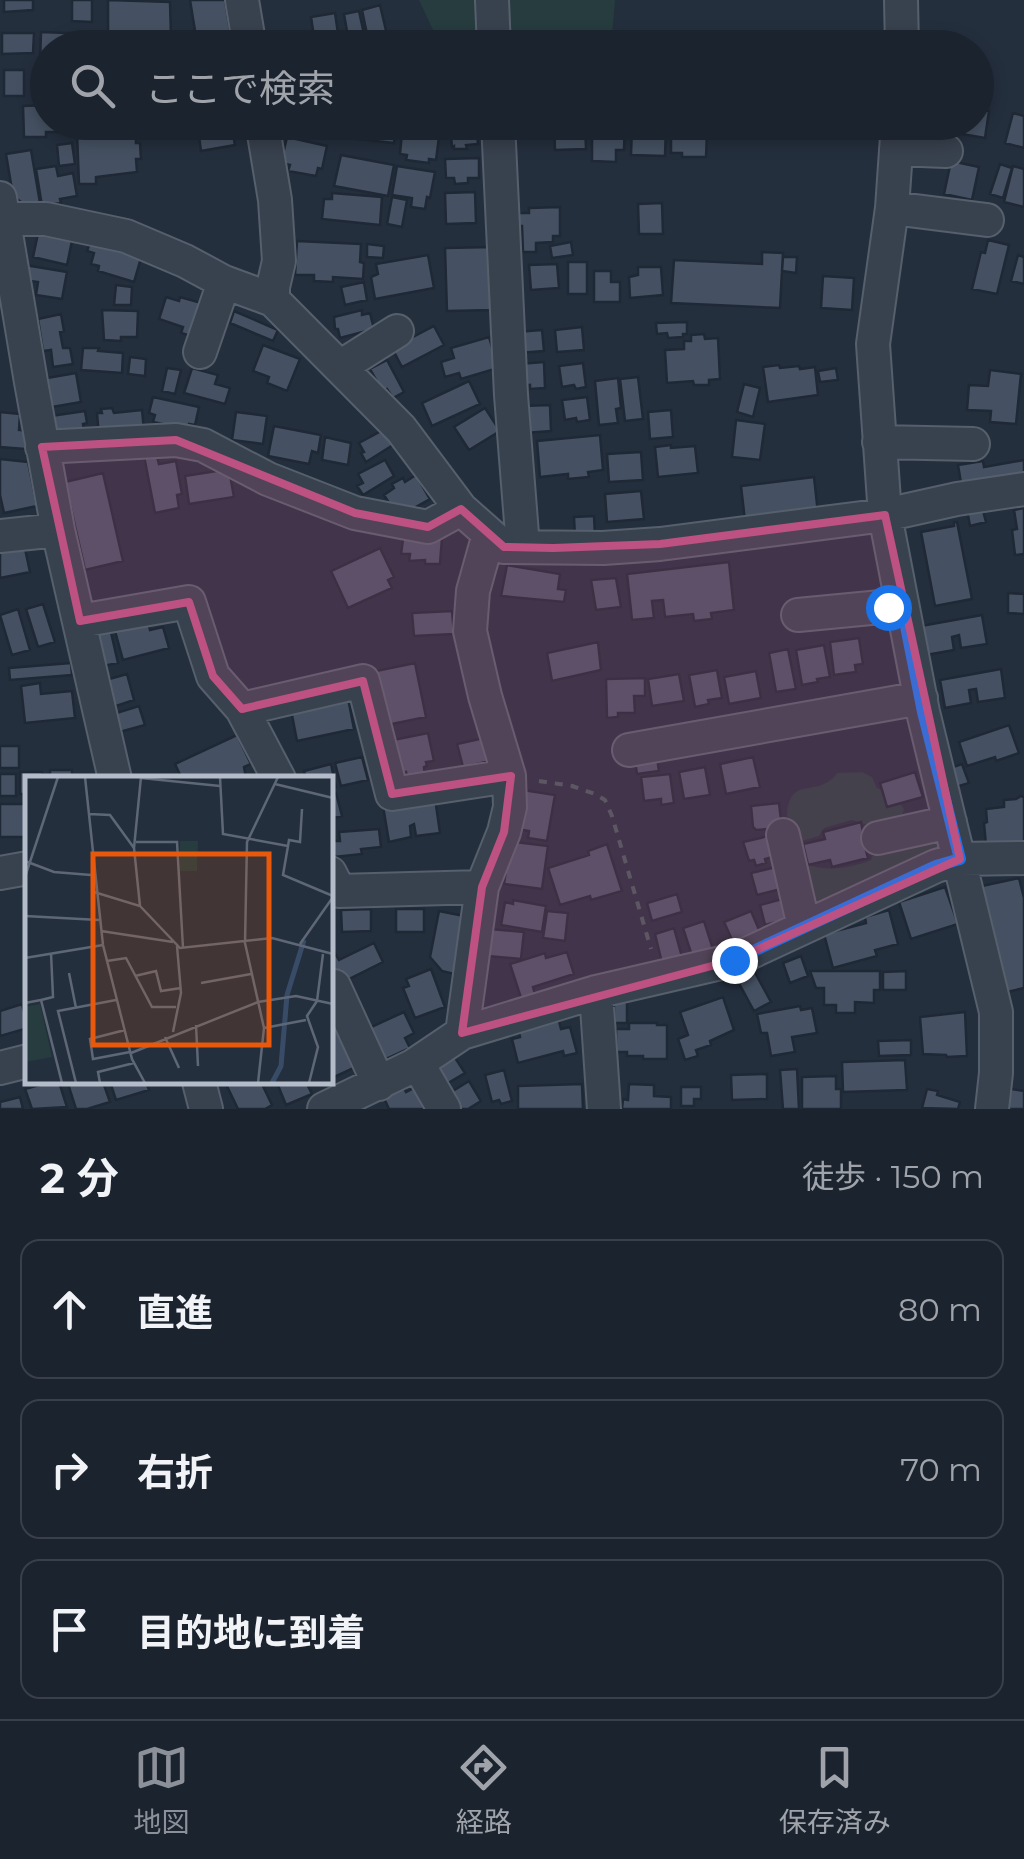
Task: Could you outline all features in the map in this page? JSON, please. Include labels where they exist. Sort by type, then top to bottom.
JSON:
[{"type":"street","points":[[242,0],[247,30]]},
{"type":"street","points":[[492,0],[493,30]]},
{"type":"street","points":[[901,0],[902,30]]},
{"type":"street","points":[[265,140],[275,200],[279,262],[273,300]]},
{"type":"street","points":[[499,140],[523,547]]},
{"type":"street","points":[[897,140],[892,208],[873,344],[885,515],[950,822],[1010,1012],[992,1109]]},
{"type":"street","points":[[911,140],[946,150]]},
{"type":"street","points":[[114,776],[42,447],[15,381],[2,208],[126,236],[224,282],[273,300],[401,430],[461,509],[504,547],[660,544],[885,515],[1024,489]]},
{"type":"street","points":[[892,208],[987,220]]},
{"type":"street","points":[[200,352],[224,282]]},
{"type":"street","points":[[340,367],[398,331]]},
{"type":"street","points":[[42,447],[176,440],[203,444],[268,479],[355,513],[428,527],[461,509]]},
{"type":"street","points":[[879,442],[973,444]]},
{"type":"street","points":[[0,536],[58,530]]},
{"type":"street","points":[[462,1032],[482,887],[510,807],[509,777],[470,631],[473,591],[490,534]]},
{"type":"street","points":[[80,622],[188,602],[213,676],[242,709],[277,776]]},
{"type":"street","points":[[798,616],[902,606]]},
{"type":"street","points":[[242,709],[363,681],[392,794],[509,777]]},
{"type":"street","points":[[629,750],[921,698]]},
{"type":"street","points":[[878,838],[950,822]]},
{"type":"street","points":[[783,835],[804,927]]},
{"type":"street","points":[[324,1109],[418,1064],[462,1032],[596,992],[734,960],[936,866],[960,859],[1024,858]]},
{"type":"street","points":[[0,873],[25,869]]},
{"type":"street","points":[[333,886],[482,887]]},
{"type":"street","points":[[334,986],[379,1084]]},
{"type":"street","points":[[596,992],[604,1109]]},
{"type":"street","points":[[0,1068],[25,1062]]},
{"type":"street","points":[[418,1064],[444,1109]]},
{"type":"street","points":[[200,1084],[206,1109]]},
{"type":"path","points":[[509,777],[572,786],[605,800],[659,978]]},
{"type":"highlighted area","points":[[176,440],[355,513],[428,527],[461,509],[504,547],[553,548],[660,544],[885,515],[960,859],[734,960],[462,1033],[482,887],[504,832],[511,776],[392,794],[363,681],[242,709],[213,676],[189,602],[80,621],[42,447]]},
{"type":"green space","points":[[419,0],[481,0],[482,30],[433,30]]},
{"type":"green space","points":[[504,0],[615,0],[612,30],[505,30]]},
{"type":"green space","points":[[862,772],[872,777],[877,788],[896,797],[903,813],[880,829],[852,820],[824,828],[819,836],[802,841],[806,864],[830,868],[855,865],[871,860],[874,852],[940,829],[944,847],[811,911],[787,815],[789,802],[799,790],[821,785],[837,773]]},
{"type":"building","points":[[4,0],[33,0],[33,10],[4,12]]},
{"type":"building","points":[[72,0],[92,0],[92,22],[72,21]]},
{"type":"building","points":[[108,0],[170,2],[171,30],[108,30]]},
{"type":"building","points":[[190,0],[225,0],[230,30],[195,30]]},
{"type":"building","points":[[380,5],[386,30],[366,30],[362,10]]},
{"type":"building","points":[[359,11],[363,30],[347,30],[344,14]]},
{"type":"building","points":[[335,13],[338,30],[313,30],[311,17]]},
{"type":"building","points":[[2,33],[30,33],[30,53],[2,54]]},
{"type":"building","points":[[4,70],[24,70],[24,96],[4,96]]},
{"type":"building","points":[[23,106],[30,106],[30,137],[24,137]]},
{"type":"building","points":[[1013,113],[1024,116],[1024,148],[1005,143]]},
{"type":"building","points":[[77,140],[140,143],[137,172],[96,177],[96,184],[79,184]]},
{"type":"building","points":[[199,140],[234,140],[235,145],[201,151]]},
{"type":"building","points":[[286,140],[327,146],[322,169],[318,168],[316,176],[288,171],[290,165],[281,163]]},
{"type":"building","points":[[401,140],[439,140],[436,160],[429,159],[429,163],[406,160],[407,155],[400,154]]},
{"type":"building","points":[[451,140],[478,140],[478,144],[466,145],[467,149],[452,147]]},
{"type":"building","points":[[555,140],[586,140],[586,149],[555,150]]},
{"type":"building","points":[[592,140],[624,140],[624,150],[616,150],[616,162],[592,161]]},
{"type":"building","points":[[632,140],[666,140],[665,156],[631,155]]},
{"type":"building","points":[[671,140],[707,140],[706,157],[671,153]]},
{"type":"building","points":[[72,143],[75,164],[59,166],[57,145]]},
{"type":"building","points":[[31,150],[40,203],[25,205],[13,196],[6,154]]},
{"type":"building","points":[[341,155],[394,165],[388,196],[334,186]]},
{"type":"building","points":[[479,158],[479,178],[455,184],[454,178],[446,178],[445,159]]},
{"type":"building","points":[[951,161],[979,167],[972,200],[944,194]]},
{"type":"building","points":[[1000,164],[1012,168],[1003,198],[990,194]]},
{"type":"building","points":[[56,166],[58,176],[73,173],[77,196],[42,206],[36,169]]},
{"type":"building","points":[[397,166],[435,172],[425,209],[411,207],[412,198],[392,195]]},
{"type":"building","points":[[1013,166],[1024,169],[1024,207],[1004,202]]},
{"type":"building","points":[[475,192],[476,223],[446,224],[445,193]]},
{"type":"building","points":[[332,193],[382,197],[380,225],[322,219],[324,199],[332,199]]},
{"type":"building","points":[[392,197],[407,200],[402,227],[387,224]]},
{"type":"building","points":[[662,203],[663,234],[639,234],[638,204]]},
{"type":"building","points":[[560,207],[560,236],[553,236],[553,242],[536,243],[536,252],[523,252],[522,226],[512,226],[512,213]]},
{"type":"building","points":[[39,229],[73,236],[67,265],[33,257]]},
{"type":"building","points":[[92,237],[143,251],[134,282],[98,271],[99,266],[91,264],[94,253],[87,251]]},
{"type":"building","points":[[988,240],[1009,245],[997,294],[972,289]]},
{"type":"building","points":[[297,241],[361,244],[363,279],[333,277],[333,282],[314,281],[314,275],[295,275]]},
{"type":"building","points":[[571,242],[573,255],[552,258],[550,246]]},
{"type":"building","points":[[367,244],[384,246],[383,258],[367,257]]},
{"type":"building","points":[[492,247],[493,310],[447,311],[445,248]]},
{"type":"building","points":[[762,252],[783,253],[780,308],[671,303],[674,260],[762,264]]},
{"type":"building","points":[[428,255],[434,288],[375,299],[371,277],[378,274],[376,264]]},
{"type":"building","points":[[1018,255],[1024,257],[1024,284],[1011,281]]},
{"type":"building","points":[[783,257],[797,257],[796,273],[782,271]]},
{"type":"building","points":[[568,262],[587,262],[587,294],[568,294]]},
{"type":"building","points":[[557,264],[559,288],[531,290],[529,265]]},
{"type":"building","points":[[25,265],[67,272],[62,299],[36,295],[38,282],[23,280]]},
{"type":"building","points":[[638,267],[661,267],[663,295],[630,298],[629,277],[638,275]]},
{"type":"building","points":[[594,271],[611,271],[611,282],[620,282],[620,302],[594,302]]},
{"type":"building","points":[[823,276],[854,278],[852,310],[821,308]]},
{"type":"building","points":[[364,282],[367,300],[345,305],[341,287]]},
{"type":"building","points":[[116,285],[132,287],[131,305],[114,305]]},
{"type":"building","points":[[166,297],[205,304],[195,337],[181,333],[183,327],[159,319]]},
{"type":"building","points":[[102,310],[138,311],[137,337],[104,340]]},
{"type":"building","points":[[362,310],[362,315],[370,313],[374,329],[340,338],[334,317]]},
{"type":"building","points":[[234,311],[278,330],[273,341],[230,323]]},
{"type":"building","points":[[61,314],[63,348],[70,348],[73,364],[53,367],[51,350],[43,351],[38,319]]},
{"type":"building","points":[[687,322],[687,334],[683,337],[657,334],[656,323]]},
{"type":"building","points":[[434,326],[444,345],[402,367],[392,348]]},
{"type":"building","points":[[582,327],[584,350],[557,352],[555,330]]},
{"type":"building","points":[[542,330],[544,351],[518,353],[516,332]]},
{"type":"building","points":[[704,334],[705,339],[718,338],[720,379],[709,380],[709,385],[694,385],[693,381],[667,383],[665,350],[684,349],[684,341],[691,341],[691,335]]},
{"type":"building","points":[[489,337],[498,368],[461,379],[459,373],[445,377],[441,362],[454,358],[451,348]]},
{"type":"building","points":[[263,345],[300,359],[287,391],[267,383],[269,377],[253,371]]},
{"type":"building","points":[[83,348],[123,353],[122,373],[81,370]]},
{"type":"building","points":[[130,357],[146,359],[145,376],[128,374]]},
{"type":"building","points":[[387,360],[404,392],[393,398],[387,389],[383,392],[370,369]]},
{"type":"building","points":[[544,362],[545,388],[520,386],[519,364]]},
{"type":"building","points":[[583,363],[586,387],[562,387],[559,366]]},
{"type":"building","points":[[763,367],[815,367],[818,395],[768,402]]},
{"type":"building","points":[[167,368],[181,370],[175,394],[162,391]]},
{"type":"building","points":[[192,368],[218,375],[215,384],[230,388],[225,404],[184,393]]},
{"type":"building","points":[[836,368],[838,380],[820,382],[818,371]]},
{"type":"building","points":[[990,370],[1021,374],[1016,424],[990,422],[991,411],[967,410],[969,385],[988,386]]},
{"type":"building","points":[[76,373],[81,402],[52,407],[47,378]]},
{"type":"building","points":[[638,377],[643,419],[625,421],[620,379]]},
{"type":"building","points":[[618,378],[618,423],[599,425],[595,381]]},
{"type":"building","points":[[469,381],[480,404],[432,426],[422,403]]},
{"type":"building","points":[[744,384],[760,388],[753,417],[737,412]]},
{"type":"building","points":[[153,397],[199,407],[195,425],[189,424],[187,429],[153,422],[155,415],[149,413]]},
{"type":"building","points":[[587,397],[590,420],[565,420],[562,400]]},
{"type":"building","points":[[550,405],[551,431],[525,433],[523,406]]},
{"type":"building","points":[[112,408],[114,413],[142,410],[144,431],[99,436],[97,413]]},
{"type":"building","points":[[485,408],[500,431],[469,450],[454,427]]},
{"type":"building","points":[[671,410],[673,437],[650,439],[648,412]]},
{"type":"building","points":[[85,411],[84,433],[54,437],[51,416]]},
{"type":"building","points":[[0,412],[20,414],[19,430],[27,431],[25,449],[0,447]]},
{"type":"building","points":[[236,412],[267,416],[263,444],[232,440]]},
{"type":"building","points":[[736,420],[765,424],[760,460],[732,457]]},
{"type":"building","points":[[274,426],[321,435],[318,453],[312,451],[309,464],[268,456]]},
{"type":"building","points":[[383,430],[393,445],[366,462],[359,443]]},
{"type":"building","points":[[600,435],[603,470],[588,472],[589,477],[540,477],[537,441]]},
{"type":"building","points":[[325,437],[351,443],[348,465],[322,460]]},
{"type":"building","points":[[695,446],[698,473],[658,477],[655,447]]},
{"type":"building","points":[[641,452],[643,480],[609,482],[607,454]]},
{"type":"building","points":[[156,453],[159,464],[176,461],[182,494],[177,495],[179,508],[155,513],[144,456]]},
{"type":"building","points":[[0,459],[28,462],[37,506],[4,513]]},
{"type":"building","points":[[385,460],[394,476],[363,495],[357,486],[363,483],[358,474]]},
{"type":"building","points":[[1024,460],[1024,479],[962,489],[958,465],[983,461],[984,467]]},
{"type":"building","points":[[229,469],[234,497],[189,504],[185,476]]},
{"type":"building","points":[[103,473],[123,561],[85,570],[65,482]]},
{"type":"building","points":[[416,475],[430,499],[398,517],[384,495],[394,488],[392,484]]},
{"type":"building","points":[[814,477],[818,513],[745,521],[741,486]]},
{"type":"building","points":[[641,491],[644,519],[607,522],[605,494]]},
{"type":"building","points":[[982,507],[986,522],[970,526],[967,510]]},
{"type":"building","points":[[1024,508],[1024,554],[1015,555],[1014,510]]},
{"type":"building","points":[[594,516],[595,536],[575,537],[574,517]]},
{"type":"building","points":[[954,522],[972,599],[935,606],[921,532],[954,526]]},
{"type":"building","points":[[442,538],[440,564],[409,561],[410,554],[401,554],[403,539]]},
{"type":"building","points":[[24,544],[30,572],[0,578],[0,548]]},
{"type":"building","points":[[380,548],[394,577],[388,580],[392,588],[348,608],[331,571]]},
{"type":"building","points":[[729,562],[734,610],[711,613],[712,619],[694,621],[693,614],[665,617],[663,600],[652,601],[654,618],[632,620],[627,574]]},
{"type":"building","points":[[507,565],[560,574],[558,589],[566,590],[564,602],[501,596]]},
{"type":"building","points":[[616,578],[621,607],[596,610],[591,580]]},
{"type":"building","points":[[1008,593],[1024,594],[1024,614],[1008,613]]},
{"type":"building","points":[[43,604],[55,642],[38,647],[26,609]]},
{"type":"building","points":[[18,609],[30,650],[12,655],[0,615]]},
{"type":"building","points":[[452,611],[454,634],[414,636],[412,613]]},
{"type":"building","points":[[982,615],[987,644],[961,648],[959,635],[952,637],[954,650],[926,655],[921,626]]},
{"type":"building","points":[[148,622],[150,630],[163,627],[169,648],[123,660],[115,631]]},
{"type":"building","points":[[110,628],[118,663],[98,667],[91,632]]},
{"type":"building","points":[[859,638],[863,664],[855,665],[856,672],[834,675],[830,642]]},
{"type":"building","points":[[598,642],[601,670],[552,681],[547,653]]},
{"type":"building","points":[[824,645],[830,677],[802,685],[796,650]]},
{"type":"building","points":[[788,649],[796,689],[776,692],[769,653]]},
{"type":"building","points":[[71,663],[72,675],[10,680],[9,668]]},
{"type":"building","points":[[415,663],[426,717],[387,725],[376,671]]},
{"type":"building","points":[[1001,669],[1005,698],[978,702],[976,689],[969,690],[971,703],[945,708],[940,680]]},
{"type":"building","points":[[717,670],[722,698],[695,707],[689,675]]},
{"type":"building","points":[[756,671],[761,698],[729,704],[724,677]]},
{"type":"building","points":[[127,674],[134,700],[110,708],[102,681]]},
{"type":"building","points":[[679,674],[684,701],[652,706],[648,679]]},
{"type":"building","points":[[645,678],[645,696],[634,696],[635,713],[607,718],[606,679]]},
{"type":"building","points":[[40,683],[41,694],[72,691],[75,718],[25,723],[21,686]]},
{"type":"building","points":[[348,698],[354,729],[297,741],[291,710]]},
{"type":"building","points":[[139,706],[145,725],[116,733],[110,715]]},
{"type":"building","points":[[1009,725],[1019,753],[967,766],[959,742]]},
{"type":"building","points":[[428,733],[434,761],[426,762],[425,775],[408,779],[406,772],[395,774],[388,741]]},
{"type":"building","points":[[237,735],[251,764],[244,767],[246,776],[181,776],[175,764]]},
{"type":"building","points":[[484,738],[490,761],[463,767],[457,744]]},
{"type":"building","points":[[0,746],[19,746],[19,768],[0,768]]},
{"type":"building","points":[[362,757],[368,780],[341,786],[335,763]]},
{"type":"building","points":[[753,757],[760,787],[726,794],[720,764]]},
{"type":"building","points":[[657,758],[659,771],[637,774],[635,761]]},
{"type":"building","points":[[331,764],[336,787],[332,788],[332,776],[305,776],[304,771]]},
{"type":"building","points":[[962,764],[969,783],[956,787],[950,768]]},
{"type":"building","points":[[705,767],[710,795],[684,799],[679,772]]},
{"type":"building","points":[[50,770],[72,770],[72,776],[50,776]]},
{"type":"building","points":[[20,772],[42,772],[42,776],[25,776],[25,794],[20,794]]},
{"type":"building","points":[[915,772],[923,797],[887,807],[880,783]]},
{"type":"building","points":[[0,774],[16,774],[16,796],[0,796]]},
{"type":"building","points":[[670,774],[674,803],[661,805],[661,799],[644,801],[641,777]]},
{"type":"building","points":[[523,790],[555,795],[547,841],[528,838],[529,831],[517,829]]},
{"type":"building","points":[[336,793],[342,816],[332,818],[332,794]]},
{"type":"building","points":[[1021,796],[1024,842],[986,845],[986,809],[1004,807],[1004,800]]},
{"type":"building","points":[[435,798],[440,833],[416,836],[414,824],[410,826],[411,837],[389,842],[383,806]]},
{"type":"building","points":[[779,803],[782,828],[756,830],[751,806]]},
{"type":"building","points":[[0,804],[25,804],[25,837],[0,837]]},
{"type":"building","points":[[861,822],[863,832],[869,830],[873,848],[866,850],[868,858],[832,867],[830,860],[808,865],[803,844],[825,839],[823,832]]},
{"type":"building","points":[[379,829],[381,847],[334,857],[333,841],[340,841],[339,832]]},
{"type":"building","points":[[773,835],[779,855],[756,866],[754,860],[749,861],[743,842]]},
{"type":"building","points":[[515,842],[548,846],[542,889],[504,884],[509,849]]},
{"type":"building","points":[[607,844],[622,891],[560,905],[548,868],[589,855],[588,851]]},
{"type":"building","points":[[780,866],[785,888],[757,895],[751,873]]},
{"type":"building","points":[[1019,878],[1024,898],[1024,988],[1007,992],[982,886]]},
{"type":"building","points":[[945,887],[958,924],[911,939],[899,902]]},
{"type":"building","points":[[677,894],[682,912],[652,921],[647,903]]},
{"type":"building","points":[[786,898],[792,918],[765,925],[760,905]]},
{"type":"building","points":[[513,900],[546,906],[542,932],[501,925],[505,902],[513,904]]},
{"type":"building","points":[[371,909],[371,931],[342,932],[341,910]]},
{"type":"building","points":[[396,909],[424,909],[424,932],[396,932]]},
{"type":"building","points":[[889,910],[898,944],[875,950],[877,956],[833,968],[824,934],[866,923],[865,917]]},
{"type":"building","points":[[439,911],[464,916],[454,974],[442,971],[430,957]]},
{"type":"building","points":[[547,911],[568,913],[565,941],[543,938]]},
{"type":"building","points":[[751,911],[760,932],[738,944],[733,942],[724,922]]},
{"type":"building","points":[[704,921],[713,949],[692,956],[683,928]]},
{"type":"building","points":[[674,928],[682,957],[662,963],[655,934]]},
{"type":"building","points":[[490,929],[524,932],[521,959],[487,956]]},
{"type":"building","points":[[374,943],[383,962],[345,981],[341,971],[336,973],[332,957],[336,955],[339,960]]},
{"type":"building","points":[[567,952],[574,974],[533,987],[535,994],[521,998],[510,964],[545,953],[546,958]]},
{"type":"building","points":[[801,956],[808,976],[790,983],[783,963]]},
{"type":"building","points":[[752,967],[771,1002],[754,1011],[735,976]]},
{"type":"building","points":[[431,969],[445,1007],[415,1018],[403,988],[409,986],[406,979]]},
{"type":"building","points":[[810,971],[880,971],[880,990],[874,990],[874,1003],[855,1002],[855,1013],[836,1013],[836,1005],[824,1005],[824,988],[816,988]]},
{"type":"building","points":[[906,971],[906,990],[883,990],[883,972]]},
{"type":"building","points":[[723,997],[734,1030],[696,1050],[698,1056],[685,1060],[678,1039],[688,1035],[680,1012]]},
{"type":"building","points":[[614,1002],[627,1002],[627,1023],[614,1023]]},
{"type":"building","points":[[22,1004],[25,1029],[0,1036],[0,1011]]},
{"type":"building","points":[[800,1006],[801,1010],[812,1008],[817,1033],[792,1037],[795,1052],[771,1056],[767,1033],[761,1033],[757,1014]]},
{"type":"building","points":[[404,1012],[414,1033],[405,1038],[410,1048],[384,1060],[369,1028]]},
{"type":"building","points":[[965,1012],[967,1056],[923,1054],[920,1017]]},
{"type":"building","points":[[558,1017],[561,1029],[570,1027],[577,1053],[564,1056],[563,1051],[518,1063],[512,1039],[520,1037],[518,1028]]},
{"type":"building","points":[[629,1023],[667,1025],[667,1059],[643,1059],[616,1052],[616,1029],[629,1029]]},
{"type":"building","points":[[340,1029],[358,1066],[332,1078],[332,1033]]},
{"type":"building","points":[[911,1040],[911,1055],[879,1056],[878,1041]]},
{"type":"building","points":[[452,1053],[465,1073],[443,1086],[431,1067]]},
{"type":"building","points":[[905,1060],[907,1090],[843,1092],[842,1062]]},
{"type":"building","points":[[797,1069],[799,1109],[783,1109],[780,1070]]},
{"type":"building","points":[[504,1070],[512,1101],[492,1102],[485,1075]]},
{"type":"building","points":[[767,1074],[767,1099],[732,1100],[731,1075]]},
{"type":"building","points":[[836,1076],[841,1109],[802,1109],[802,1077]]},
{"type":"building","points":[[469,1081],[481,1101],[468,1109],[457,1109],[448,1094]]},
{"type":"building","points":[[60,1084],[67,1107],[32,1109],[25,1089]]},
{"type":"building","points":[[68,1084],[104,1084],[110,1102],[76,1109]]},
{"type":"building","points":[[111,1084],[147,1084],[149,1090],[116,1100]]},
{"type":"building","points":[[226,1084],[262,1084],[272,1105],[265,1109],[238,1109]]},
{"type":"building","points":[[277,1084],[307,1084],[312,1094],[286,1105]]},
{"type":"building","points":[[582,1084],[583,1109],[518,1109],[518,1086]]},
{"type":"building","points":[[629,1084],[654,1085],[654,1096],[671,1097],[671,1109],[622,1109],[623,1099],[628,1100]]},
{"type":"building","points":[[403,1086],[406,1092],[416,1087],[427,1109],[389,1109],[383,1096]]},
{"type":"building","points":[[681,1087],[701,1087],[701,1099],[694,1099],[694,1106],[681,1106]]},
{"type":"building","points":[[927,1089],[960,1102],[958,1109],[922,1108]]},
{"type":"building","points":[[1011,1089],[1024,1091],[1024,1109],[1007,1109]]},
{"type":"building","points":[[20,1097],[23,1109],[0,1109],[0,1102]]},
{"type":"route","points":[[734,960],[936,866],[960,859],[923,712],[902,606],[888,607]]}]
